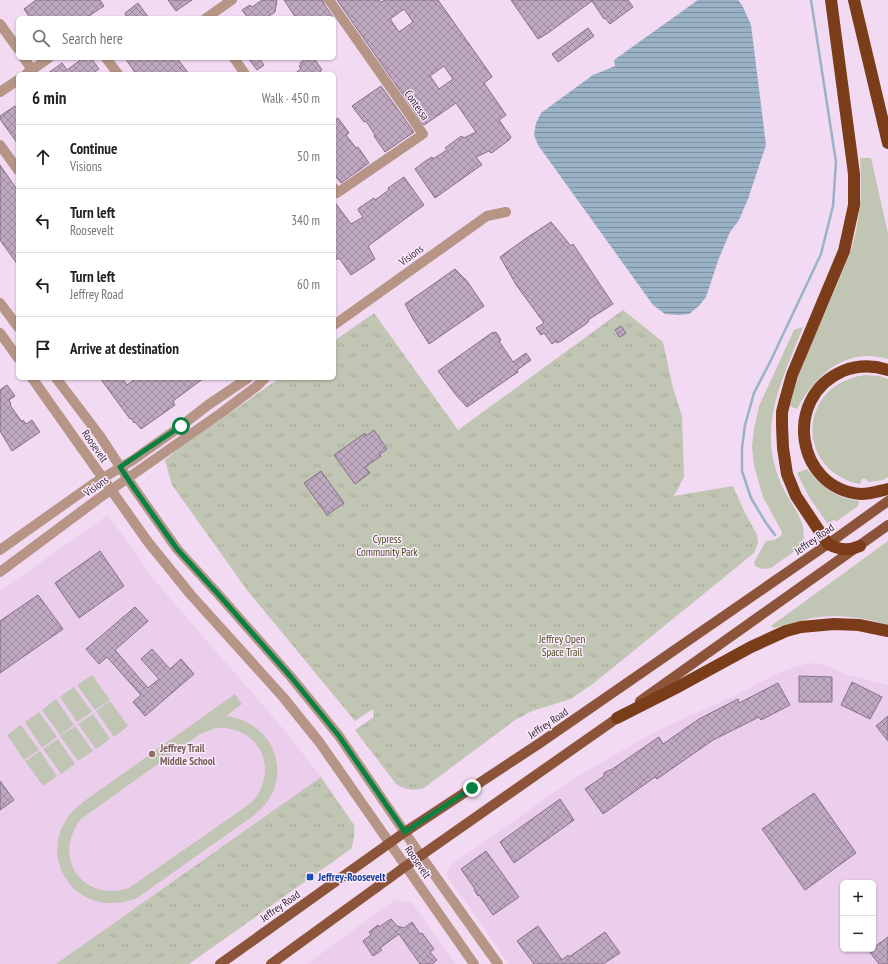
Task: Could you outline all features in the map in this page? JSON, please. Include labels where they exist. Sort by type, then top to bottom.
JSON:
[{"type":"highway","points":[[831,0],[854,174],[854,205],[844,251],[792,375],[784,400],[782,412],[783,448],[787,474],[796,496],[828,544],[834,547],[849,550],[860,546]]},
{"type":"highway","points":[[854,0],[888,143]]},
{"type":"highway","points":[[888,370],[878,367],[855,367],[841,372],[831,378],[816,392],[809,404],[803,432],[808,451],[816,468],[834,485],[845,490],[862,494],[888,489]]},
{"type":"highway","points":[[617,718],[751,647],[786,631],[801,627],[834,624],[859,624],[888,631]]},
{"type":"main road","name":"Jeffrey Road","points":[[220,964],[405,832],[540,742],[888,501]]},
{"type":"main road","points":[[271,964],[406,866],[888,525]]},
{"type":"street","points":[[209,16],[232,0]]},
{"type":"street","name":"Contessa","points":[[329,0],[423,134],[337,193],[336,191]]},
{"type":"street","points":[[0,24],[16,46]]},
{"type":"street","points":[[25,60],[29,72],[46,60]]},
{"type":"street","points":[[108,60],[116,72]]},
{"type":"street","points":[[235,60],[244,72]]},
{"type":"street","points":[[0,92],[16,81]]},
{"type":"street","points":[[0,145],[16,167]]},
{"type":"street","name":"Visions","points":[[336,325],[487,216],[506,212]]},
{"type":"street","points":[[0,303],[16,324]]},
{"type":"street","points":[[0,333],[16,355]]},
{"type":"street","name":"Roosevelt","points":[[33,380],[148,542],[191,595],[303,720],[474,964]]},
{"type":"street","name":"Roosevelt","points":[[58,380],[100,436],[127,479],[180,554],[218,594],[287,672],[339,736],[421,856],[498,964]]},
{"type":"street","name":"Visions","points":[[0,550],[181,426],[208,404],[245,380]]},
{"type":"street","name":"Visions","points":[[0,572],[111,490],[221,413],[263,380]]},
{"type":"shaded area","name":"Jeffrey Trail Middle School","points":[[108,515],[156,582],[286,732],[321,777],[56,964],[0,964],[0,591]]},
{"type":"shaded area","points":[[818,663],[849,675],[888,685],[888,964],[509,964],[446,874],[452,864],[572,780],[656,731],[734,696],[785,670],[806,664]]},
{"type":"shaded area","points":[[395,900],[412,903],[456,964],[307,964]]},
{"type":"green space","points":[[860,158],[871,158],[888,233],[888,359],[870,356],[858,357],[846,360],[836,365],[826,372],[810,389],[797,409],[790,406],[799,376],[810,346],[850,253],[854,238],[860,204]]},
{"type":"green space","name":"Cypress Community Park","points":[[623,310],[663,342],[673,388],[682,416],[684,477],[674,496],[733,486],[757,535],[758,543],[754,553],[594,683],[571,699],[532,711],[515,720],[424,788],[406,789],[396,784],[355,730],[374,717],[373,709],[355,721],[247,590],[172,485],[165,460],[178,449],[277,380],[336,380],[336,340],[374,313],[458,430]]},
{"type":"green space","points":[[803,327],[775,402],[771,441],[774,461],[780,481],[799,515],[803,527],[803,545],[771,568],[762,569],[755,566],[754,562],[766,541],[774,540],[781,536],[782,532],[763,497],[754,466],[752,446],[754,429],[759,406],[794,330]]},
{"type":"green space","points":[[865,375],[880,376],[888,379],[888,477],[883,480],[869,482],[862,479],[859,484],[838,475],[823,462],[815,445],[812,427],[817,409],[827,394],[843,382]]},
{"type":"green space","points":[[807,469],[830,491],[851,500],[859,501],[858,506],[837,521],[833,520],[828,524],[809,497],[797,473]]},
{"type":"green space","points":[[888,541],[888,625],[858,618],[827,616],[807,619],[774,628],[771,626]]},
{"type":"green space","points":[[92,675],[110,700],[95,710],[77,685]]},
{"type":"green space","points":[[74,687],[92,712],[77,722],[60,697]]},
{"type":"green space","points":[[235,694],[242,704],[226,716],[244,721],[259,730],[269,742],[276,757],[277,772],[274,788],[266,803],[253,816],[137,898],[114,903],[93,900],[76,890],[64,876],[58,858],[58,839],[66,820],[83,802]],"holes":[[[216,728],[231,729],[244,734],[254,742],[261,752],[265,764],[264,777],[260,790],[251,803],[129,888],[112,891],[98,889],[86,883],[76,873],[71,861],[69,848],[73,833],[81,819],[200,734]]]},
{"type":"green space","points":[[56,699],[74,725],[60,735],[42,710]]},
{"type":"green space","points":[[110,701],[128,726],[114,737],[96,711]]},
{"type":"green space","points":[[39,712],[57,737],[42,748],[25,722]]},
{"type":"green space","points":[[93,714],[110,739],[96,749],[78,724]]},
{"type":"green space","points":[[21,725],[39,750],[24,760],[7,735]]},
{"type":"green space","points":[[75,726],[93,751],[78,761],[60,736]]},
{"type":"green space","points":[[58,739],[75,764],[61,774],[43,749]]},
{"type":"green space","points":[[40,751],[57,776],[43,786],[25,761]]},
{"type":"green space","points":[[321,777],[354,825],[354,837],[351,849],[189,964],[56,964]]},
{"type":"water","points":[[698,0],[738,0],[742,5],[751,25],[766,145],[748,199],[739,220],[730,232],[719,258],[706,297],[699,306],[689,314],[665,314],[653,305],[538,145],[534,135],[536,123],[541,113],[593,75],[615,66],[614,60]]},
{"type":"building","points":[[36,0],[100,0],[104,6],[89,16],[29,16],[24,9]]},
{"type":"building","points":[[168,0],[192,0],[176,11]]},
{"type":"building","points":[[262,0],[277,0],[275,12],[269,16],[246,16],[242,10],[250,5],[252,7]]},
{"type":"building","points":[[284,0],[323,0],[332,16],[295,16]]},
{"type":"building","points":[[337,0],[379,0],[381,2],[385,0],[438,0],[491,75],[492,77],[484,83],[506,115],[499,120],[511,137],[493,152],[491,153],[489,151],[476,157],[482,165],[435,198],[415,169],[432,157],[433,159],[447,150],[445,148],[460,137],[462,136],[464,138],[476,132],[456,103],[424,125]],"holes":[[[404,9],[413,22],[399,32],[390,19]],[[444,66],[453,79],[439,89],[430,76]]]},
{"type":"building","points":[[511,0],[628,0],[633,7],[610,24],[605,18],[604,19],[592,1],[538,39]]},
{"type":"building","points":[[138,3],[148,16],[126,16],[125,13]]},
{"type":"building","points":[[588,28],[594,36],[558,62],[552,54]]},
{"type":"building","points":[[80,60],[92,60],[99,69],[94,72],[50,72],[62,63],[67,70]]},
{"type":"building","points":[[126,60],[178,60],[188,72],[135,72]]},
{"type":"building","points":[[250,60],[260,60],[264,65],[257,70]]},
{"type":"building","points":[[304,60],[315,60],[322,70],[321,72],[297,72],[301,69],[299,66],[301,65],[300,63]]},
{"type":"building","points":[[381,86],[414,132],[385,152],[366,121],[364,122],[352,106]]},
{"type":"building","points":[[15,106],[16,107],[16,141],[0,119],[0,116]]},
{"type":"building","points":[[338,118],[349,133],[346,135],[356,148],[358,147],[369,163],[341,183],[336,177],[336,120]]},
{"type":"building","points":[[0,165],[16,188],[16,262],[0,240]]},
{"type":"building","points":[[404,177],[424,205],[368,246],[375,259],[351,275],[339,258],[336,260],[336,204],[351,224],[363,217],[358,210],[359,208],[374,198],[375,200],[389,190],[388,188]]},
{"type":"building","points":[[551,222],[571,246],[573,244],[613,304],[588,320],[589,321],[586,324],[561,341],[557,343],[556,341],[552,344],[544,333],[541,335],[536,328],[544,323],[517,286],[500,257]]},
{"type":"building","points":[[455,269],[467,281],[484,306],[429,344],[405,304]]},
{"type":"building","points":[[621,326],[626,333],[620,337],[615,330]]},
{"type":"building","points":[[493,332],[496,332],[501,340],[499,341],[513,362],[526,353],[531,360],[517,370],[518,372],[467,407],[438,371]]},
{"type":"building","points":[[101,380],[123,380],[127,385],[134,380],[201,380],[173,401],[175,405],[141,429],[131,418],[130,419]]},
{"type":"building","points":[[7,385],[15,396],[9,400],[10,405],[22,422],[23,420],[26,424],[32,420],[40,432],[12,451],[0,431],[0,390]]},
{"type":"building","points":[[374,430],[387,449],[379,455],[381,456],[365,467],[370,473],[355,484],[334,455],[365,433],[366,436]]},
{"type":"building","points":[[321,471],[344,503],[327,515],[304,483]]},
{"type":"building","points":[[100,551],[124,586],[79,618],[55,583]]},
{"type":"building","points":[[38,595],[63,629],[0,673],[0,621]]},
{"type":"building","points":[[135,607],[148,621],[115,650],[148,688],[159,679],[141,659],[152,649],[170,669],[181,659],[194,674],[145,716],[133,702],[141,695],[107,657],[99,664],[86,649]]},
{"type":"building","points":[[799,676],[832,677],[832,702],[799,702]]},
{"type":"building","points":[[852,682],[882,697],[870,719],[841,705]]},
{"type":"building","points":[[778,683],[790,705],[761,720],[759,717],[713,740],[657,779],[655,777],[603,814],[585,789],[604,776],[604,773],[611,770],[659,737],[663,744],[699,719],[738,699],[739,703]]},
{"type":"building","points":[[888,716],[888,741],[876,726]]},
{"type":"building","points":[[0,781],[14,800],[0,810]]},
{"type":"building","points":[[814,793],[856,853],[805,890],[762,829]]},
{"type":"building","points":[[560,799],[574,820],[514,863],[500,842]]},
{"type":"building","points":[[486,851],[519,897],[493,915],[479,895],[478,896],[461,869]]},
{"type":"building","points":[[391,919],[397,926],[404,928],[412,922],[420,934],[422,933],[434,949],[430,952],[437,960],[432,964],[420,964],[399,934],[380,948],[382,950],[373,956],[363,941],[371,935],[369,932],[378,925],[379,927]]},
{"type":"building","points":[[538,926],[562,960],[568,955],[569,957],[605,932],[620,953],[603,964],[534,964],[517,941]]},
{"type":"building","points":[[888,937],[888,964],[879,964],[870,952],[876,952],[876,946]]},
{"type":"waterway","points":[[775,535],[751,498],[742,471],[742,448],[745,425],[754,393],[821,254],[833,206],[836,162],[811,0]]},
{"type":"place","name":"Jeffrey Trail Middle School","points":[[152,754]]},
{"type":"place","name":"Jeffrey-Roosevelt","points":[[310,877]]},
{"type":"route","points":[[181,426],[133,460],[120,467],[162,530],[177,549],[291,677],[339,736],[405,832],[472,788]]},
{"type":"park label","name":"Jeffrey Open Space Trail","points":[[562,645]]}]
